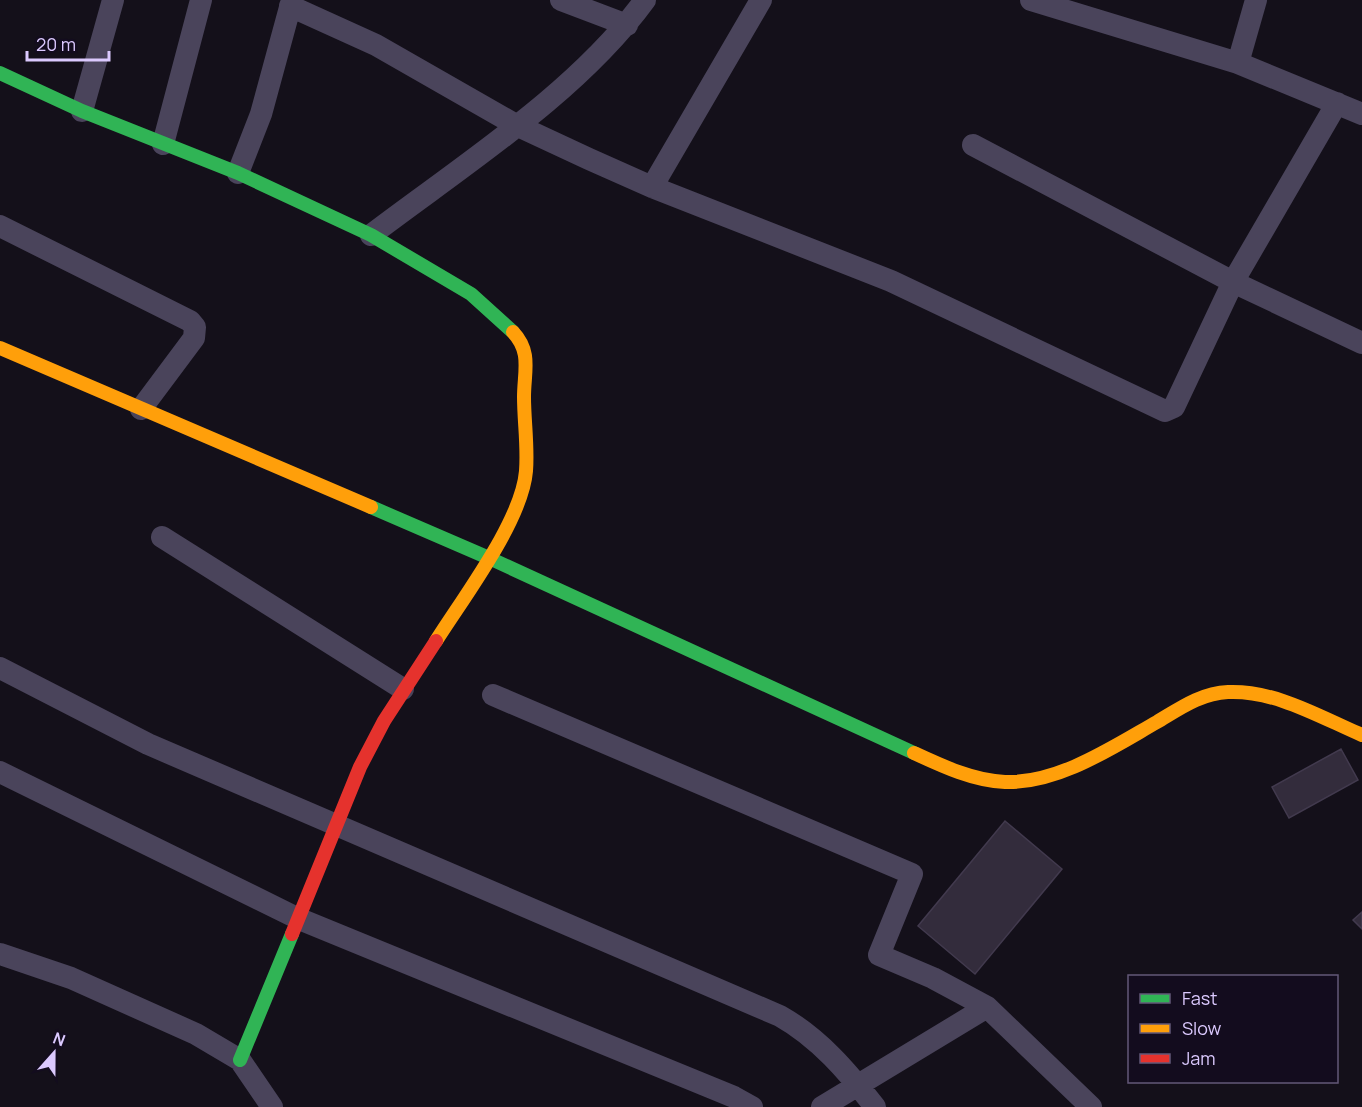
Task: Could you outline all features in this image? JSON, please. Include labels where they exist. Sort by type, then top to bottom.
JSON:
[{"type":"street","points":[[82,111],[113,0]]},
{"type":"street","points":[[163,144],[201,0]]},
{"type":"street","points":[[561,0],[627,25]]},
{"type":"street","points":[[371,235],[568,84],[627,25],[645,0]]},
{"type":"street","points":[[652,187],[761,0]]},
{"type":"street","points":[[1031,0],[1238,63],[1362,114]]},
{"type":"street","points":[[1238,63],[1256,0]]},
{"type":"street","points":[[238,173],[261,114],[291,3],[376,45],[516,124],[652,187],[891,281],[1165,411],[1174,407],[1233,282],[1337,103]]},
{"type":"street","points":[[0,73],[82,111],[238,173],[371,235],[471,294],[515,334],[523,345],[526,356],[524,396],[526,472],[518,503],[489,558],[403,689],[360,767],[240,1060]]},
{"type":"street","points":[[973,145],[1233,282],[1362,343]]},
{"type":"street","points":[[0,226],[190,321],[195,327],[194,338],[141,409]]},
{"type":"street","points":[[0,348],[489,558],[920,755],[971,775],[1014,782],[1047,777],[1141,731],[1207,694],[1230,692],[1255,694],[1362,735]]},
{"type":"street","points":[[162,537],[403,689]]},
{"type":"street","points":[[0,668],[148,744],[780,1016],[802,1028],[821,1045],[875,1107]]},
{"type":"street","points":[[492,694],[912,874],[879,955],[933,978],[987,1007],[1091,1107]]},
{"type":"street","points":[[0,772],[297,918],[734,1097],[752,1107]]},
{"type":"street","points":[[0,954],[71,978],[196,1034],[240,1060],[272,1107]]},
{"type":"street","points":[[822,1107],[987,1007]]},
{"type":"building","points":[[1341,749],[1358,780],[1289,818],[1272,787]]},
{"type":"building","points":[[1005,821],[1062,869],[975,974],[918,926]]},
{"type":"building","points":[[1362,912],[1362,929],[1353,920]]},
{"type":"traffic: fast","points":[[0,73],[82,111],[238,173],[371,235],[471,294],[513,332]]},
{"type":"traffic: fast","points":[[371,507],[489,558],[914,753]]},
{"type":"traffic: fast","points":[[240,1060],[292,934]]},
{"type":"traffic: slow","points":[[436,641],[490,559],[514,513],[522,491],[526,471],[524,397],[526,363],[523,347],[513,332]]},
{"type":"traffic: slow","points":[[0,348],[371,507]]},
{"type":"traffic: slow","points":[[914,753],[970,776],[993,781],[1025,781],[1045,777],[1084,762],[1191,702],[1209,695],[1228,692],[1263,695],[1280,700],[1362,735]]},
{"type":"traffic: jam","points":[[292,934],[360,767],[384,721],[436,641]]}]
